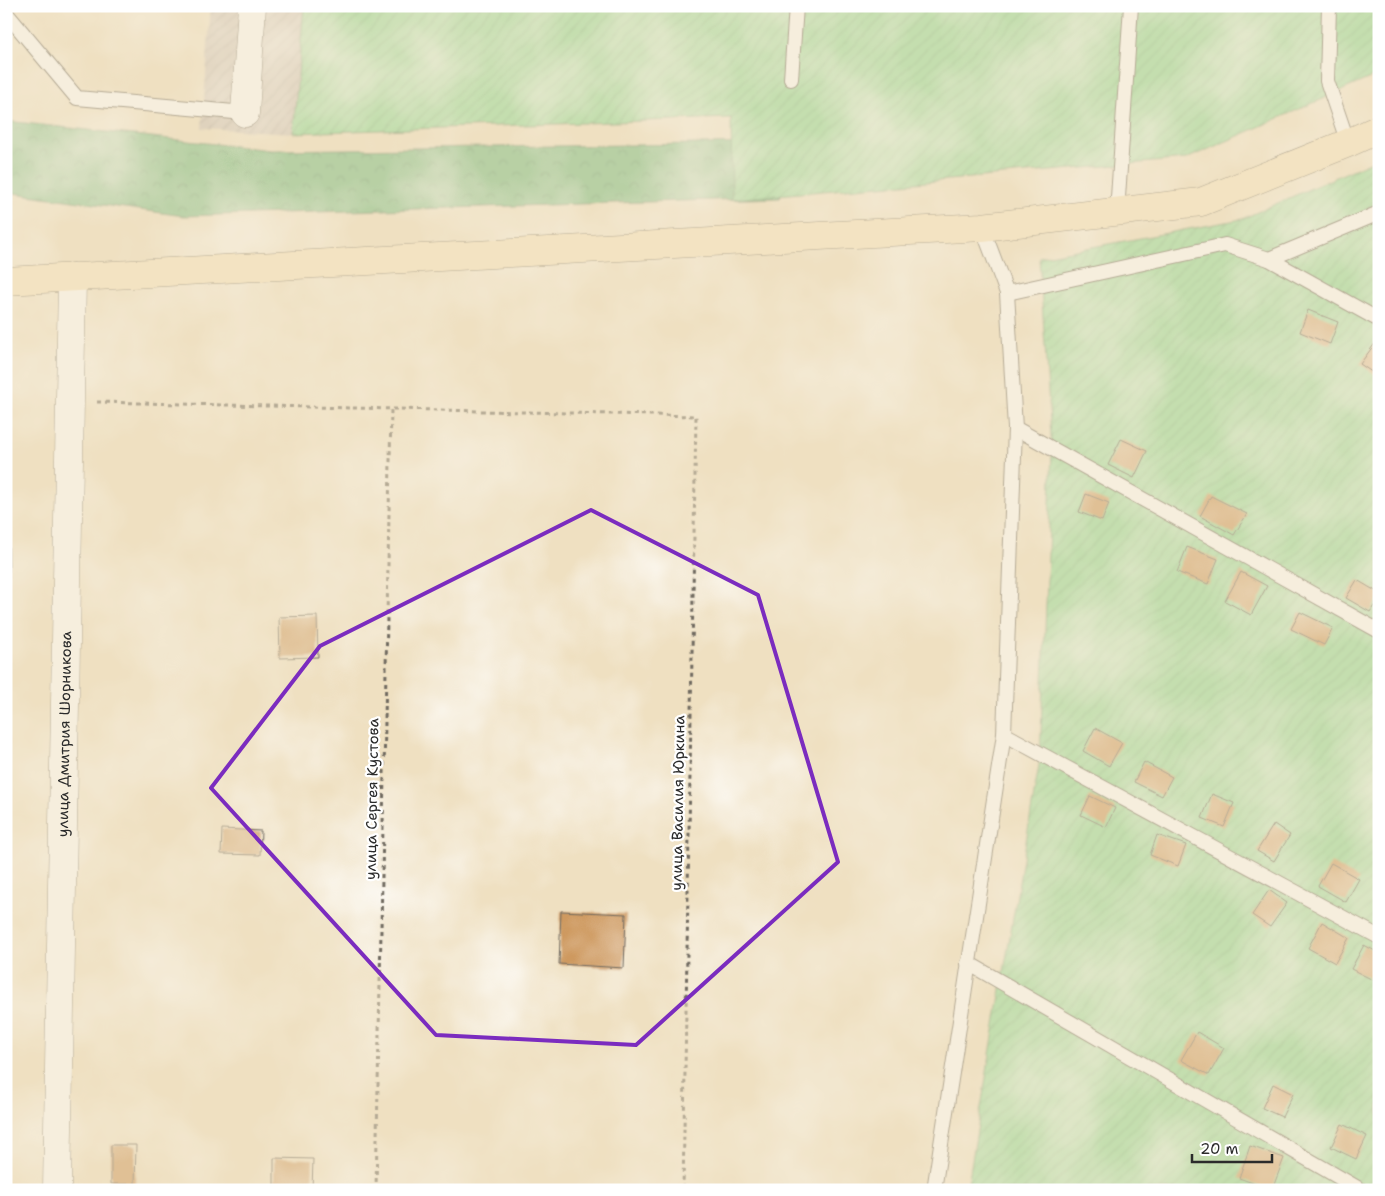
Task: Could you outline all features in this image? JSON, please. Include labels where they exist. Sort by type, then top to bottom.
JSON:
[{"type":"street","points":[[245,113],[252,6]]},
{"type":"street","points":[[6,280],[982,227],[1201,202],[1379,129]]},
{"type":"street","name":"улица Дмитрия Шорникова","points":[[57,1190],[72,277]]},
{"type":"lane","points":[[791,79],[796,6]]},
{"type":"lane","points":[[1117,212],[1131,6]]},
{"type":"lane","points":[[1329,6],[1327,81],[1348,143]]},
{"type":"lane","points":[[6,13],[77,98],[245,113]]},
{"type":"lane","points":[[1269,259],[1379,213]]},
{"type":"lane","points":[[934,1190],[1004,734],[1015,428],[1007,293],[982,227]]},
{"type":"lane","points":[[1007,293],[1225,245],[1269,259],[1379,320]]},
{"type":"lane","points":[[1015,428],[1379,631]]},
{"type":"lane","points":[[1004,734],[1379,937]]},
{"type":"lane","points":[[968,963],[1361,1190]]},
{"type":"path","points":[[70,401],[390,409]]},
{"type":"path","name":"улица Василия Юркина","points":[[390,409],[696,416],[683,1190]]},
{"type":"path","name":"улица Сергея Кустова","points":[[376,1190],[390,409]]},
{"type":"highlighted area","points":[[591,510],[758,595],[838,862],[636,1045],[436,1035],[211,788],[320,646]]},
{"type":"shaded area","points":[[211,6],[304,6],[293,133],[202,128]]},
{"type":"green space","points":[[304,6],[1379,6],[1379,74],[1186,159],[732,199],[731,118],[293,133]]},
{"type":"green space","points":[[6,121],[271,150],[770,143],[791,165],[780,198],[184,216],[6,192]]},
{"type":"green space","points":[[1379,158],[1379,1190],[967,1190],[1040,759],[1052,451],[1039,257],[1242,219]]},
{"type":"building","points":[[1308,310],[1338,322],[1330,344],[1300,332]]},
{"type":"building","points":[[1376,342],[1379,344],[1379,377],[1360,364]]},
{"type":"building","points":[[1121,439],[1147,451],[1134,478],[1108,465]]},
{"type":"building","points":[[1086,494],[1109,503],[1102,521],[1079,512]]},
{"type":"building","points":[[1211,496],[1247,514],[1234,535],[1200,516]]},
{"type":"building","points":[[6,510],[8,510],[9,572],[6,572]]},
{"type":"building","points":[[1187,547],[1218,559],[1208,584],[1177,572]]},
{"type":"building","points":[[1241,572],[1267,586],[1251,615],[1225,601]]},
{"type":"building","points":[[1357,580],[1379,593],[1379,598],[1370,612],[1346,598]]},
{"type":"building","points":[[1300,612],[1333,628],[1324,645],[1291,629]]},
{"type":"building","points":[[317,616],[318,657],[280,658],[279,617]]},
{"type":"building","points":[[1095,728],[1122,743],[1109,766],[1083,751]]},
{"type":"building","points":[[1144,762],[1172,777],[1162,796],[1134,782]]},
{"type":"building","points":[[1212,794],[1234,803],[1224,827],[1202,818]]},
{"type":"building","points":[[1090,796],[1115,808],[1106,827],[1081,815]]},
{"type":"building","points":[[1274,824],[1290,835],[1274,861],[1257,851]]},
{"type":"building","points":[[222,829],[261,831],[260,855],[221,854]]},
{"type":"building","points":[[1157,835],[1186,845],[1178,866],[1150,855]]},
{"type":"building","points":[[1331,863],[1359,879],[1346,902],[1318,886]]},
{"type":"building","points":[[1269,890],[1287,903],[1270,927],[1252,915]]},
{"type":"building","points":[[561,911],[626,914],[624,968],[559,964]]},
{"type":"building","points":[[1322,922],[1349,938],[1335,963],[1308,948]]},
{"type":"building","points":[[1364,945],[1379,953],[1379,969],[1373,980],[1351,969]]},
{"type":"building","points":[[1197,1032],[1224,1048],[1209,1075],[1181,1060]]},
{"type":"building","points":[[1273,1084],[1293,1094],[1282,1117],[1262,1108]]},
{"type":"building","points":[[1342,1124],[1367,1136],[1356,1159],[1331,1147]]},
{"type":"building","points":[[111,1145],[136,1145],[135,1184],[111,1184]]},
{"type":"building","points":[[1250,1146],[1284,1158],[1272,1190],[1239,1178]]},
{"type":"building","points":[[274,1158],[313,1159],[312,1190],[274,1190]]}]
